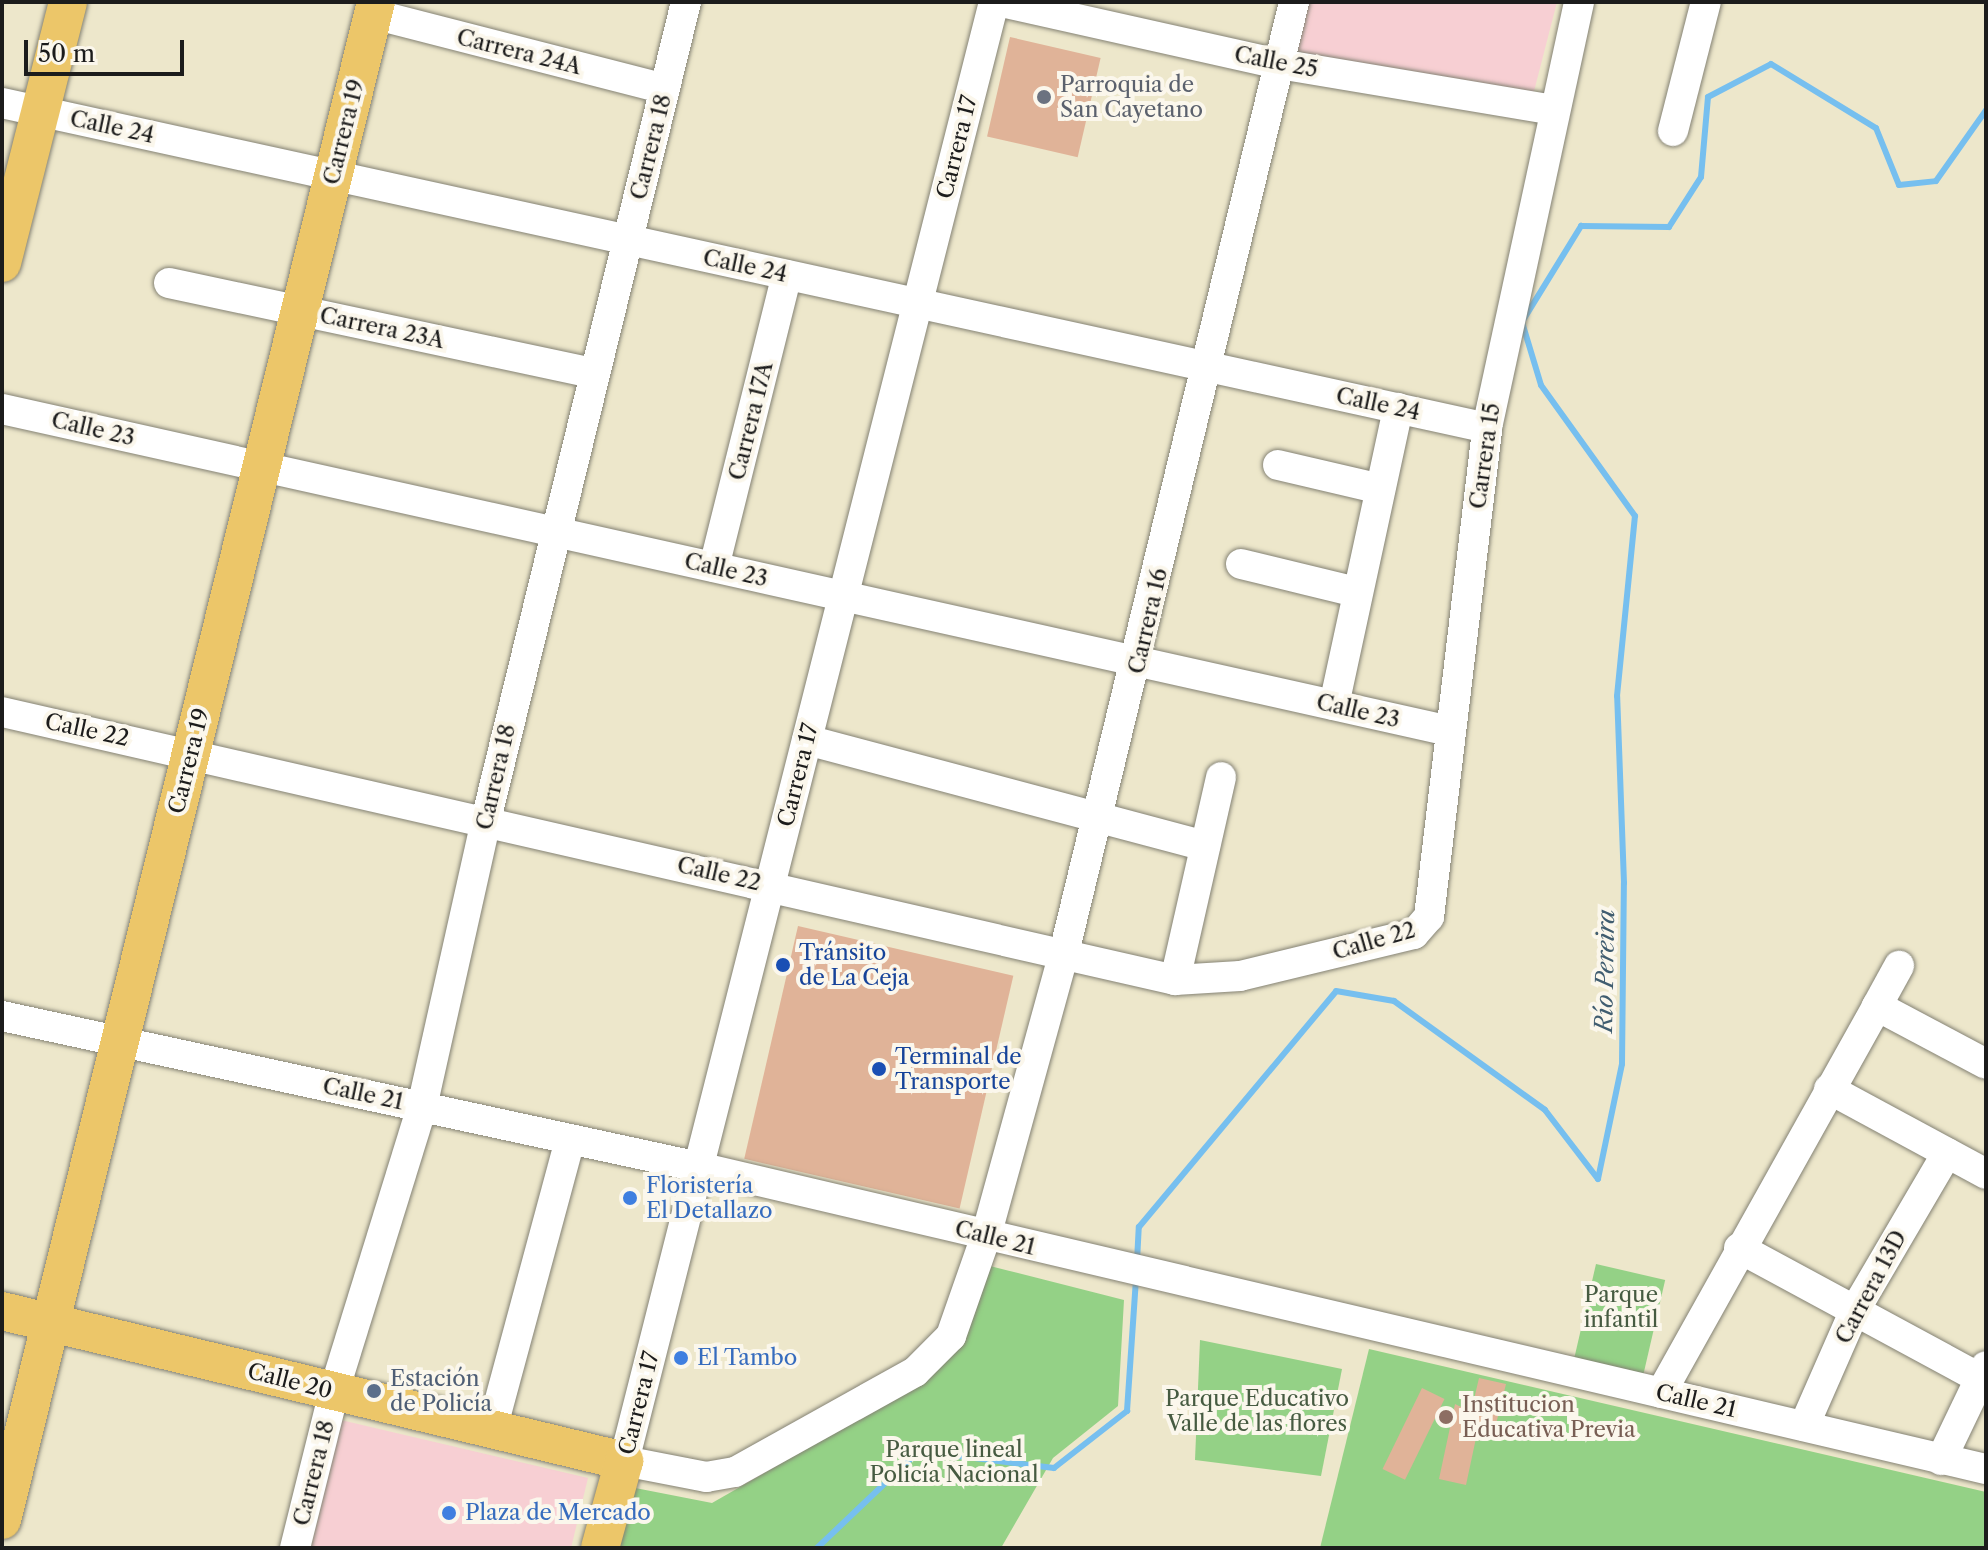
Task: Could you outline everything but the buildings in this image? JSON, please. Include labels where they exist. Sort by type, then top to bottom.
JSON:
[{"type":"main road","points":[[2,263],[68,2]]},
{"type":"main road","name":"Carrera 19","points":[[2,1520],[375,8]]},
{"type":"main road","name":"Calle 20","points":[[2,1311],[624,1461]]},
{"type":"main road","name":"Carrera 17","points":[[600,1548],[624,1461]]},
{"type":"street","name":"Carrera 18","points":[[295,1548],[334,1391],[422,1107],[486,820],[686,2]]},
{"type":"street","name":"Carrera 17","points":[[624,1461],[994,2]]},
{"type":"street","name":"Calle 25","points":[[1001,2],[1279,64],[1554,110]]},
{"type":"street","name":"Carrera 16","points":[[624,1461],[706,1477],[735,1472],[915,1372],[951,1336],[986,1236],[1099,819],[1139,662],[1294,2]]},
{"type":"street","name":"Carrera 15","points":[[1429,917],[1487,428],[1579,2]]},
{"type":"street","points":[[1673,131],[1706,2]]},
{"type":"street","name":"Carrera 24A","points":[[375,8],[665,89]]},
{"type":"street","name":"Calle 24","points":[[2,103],[1487,428]]},
{"type":"street","name":"Carrera 17A","points":[[714,567],[787,275]]},
{"type":"street","name":"Carrera 23A","points":[[169,283],[594,373]]},
{"type":"street","points":[[1334,705],[1398,408]]},
{"type":"street","name":"Calle 23","points":[[2,409],[1450,731]]},
{"type":"street","points":[[1278,465],[1380,489]]},
{"type":"street","points":[[1241,564],[1356,592]]},
{"type":"street","name":"Calle 22","points":[[2,712],[486,820],[1063,957],[1175,980],[1240,976],[1414,934],[1429,917]]},
{"type":"street","points":[[807,740],[1205,846]]},
{"type":"street","points":[[1175,980],[1221,777]]},
{"type":"street","points":[[1661,1393],[1739,1248],[1899,966]]},
{"type":"street","points":[[1877,1006],[1986,1064]]},
{"type":"street","name":"Calle 21","points":[[2,1016],[699,1167],[1087,1261],[1986,1469]]},
{"type":"street","points":[[1829,1089],[1986,1174]]},
{"type":"street","points":[[492,1429],[570,1139]]},
{"type":"street","name":"Carrera 13D","points":[[1804,1426],[1855,1310],[1947,1153]]},
{"type":"street","points":[[1739,1248],[1855,1310],[1982,1372],[1941,1460]]},
{"type":"shaded area","points":[[1306,2],[1557,2],[1532,99],[1295,51]]},
{"type":"shaded area","name":"Plaza de Mercado","points":[[341,1420],[588,1478],[571,1548],[311,1548]]},
{"type":"green space","name":"Parque infantil","points":[[1596,1264],[1665,1280],[1643,1375],[1574,1359]]},
{"type":"green space","name":"Parque lineal Policía Nacional","points":[[986,1265],[1124,1300],[1118,1406],[1053,1458],[1001,1548],[608,1548],[625,1486],[712,1503],[911,1389]]},
{"type":"green space","name":"Parque Educativo Valle de las flores","points":[[1200,1340],[1342,1369],[1321,1476],[1195,1460]]},
{"type":"green space","points":[[1369,1349],[1986,1492],[1986,1548],[1320,1548]]},
{"type":"waterway","name":"Río Pereira","points":[[1137,1261],[1139,1227],[1336,991],[1394,1001],[1545,1110],[1598,1179],[1622,1064],[1624,883],[1617,696],[1635,516],[1541,385],[1522,322],[1581,226],[1669,227],[1701,177],[1708,97],[1771,64],[1876,128],[1899,185],[1936,181],[1986,110]]},
{"type":"waterway","name":"Río Pereira","points":[[817,1548],[919,1451],[1054,1468],[1127,1411],[1136,1280]]},
{"type":"place","name":"Parroquia de San Cayetano","points":[[1044,97]]},
{"type":"place","name":"Tránsito de La Ceja","points":[[783,965]]},
{"type":"place","name":"Terminal de Transporte","points":[[879,1069]]},
{"type":"place","name":"Floristería El Detallazo","points":[[630,1198]]},
{"type":"place","name":"El Tambo","points":[[681,1358]]},
{"type":"place","name":"Estación de Policía","points":[[374,1391]]},
{"type":"place","name":"Institucion Educativa Previa","points":[[1446,1417]]},
{"type":"place","name":"Plaza de Mercado","points":[[449,1513]]}]
